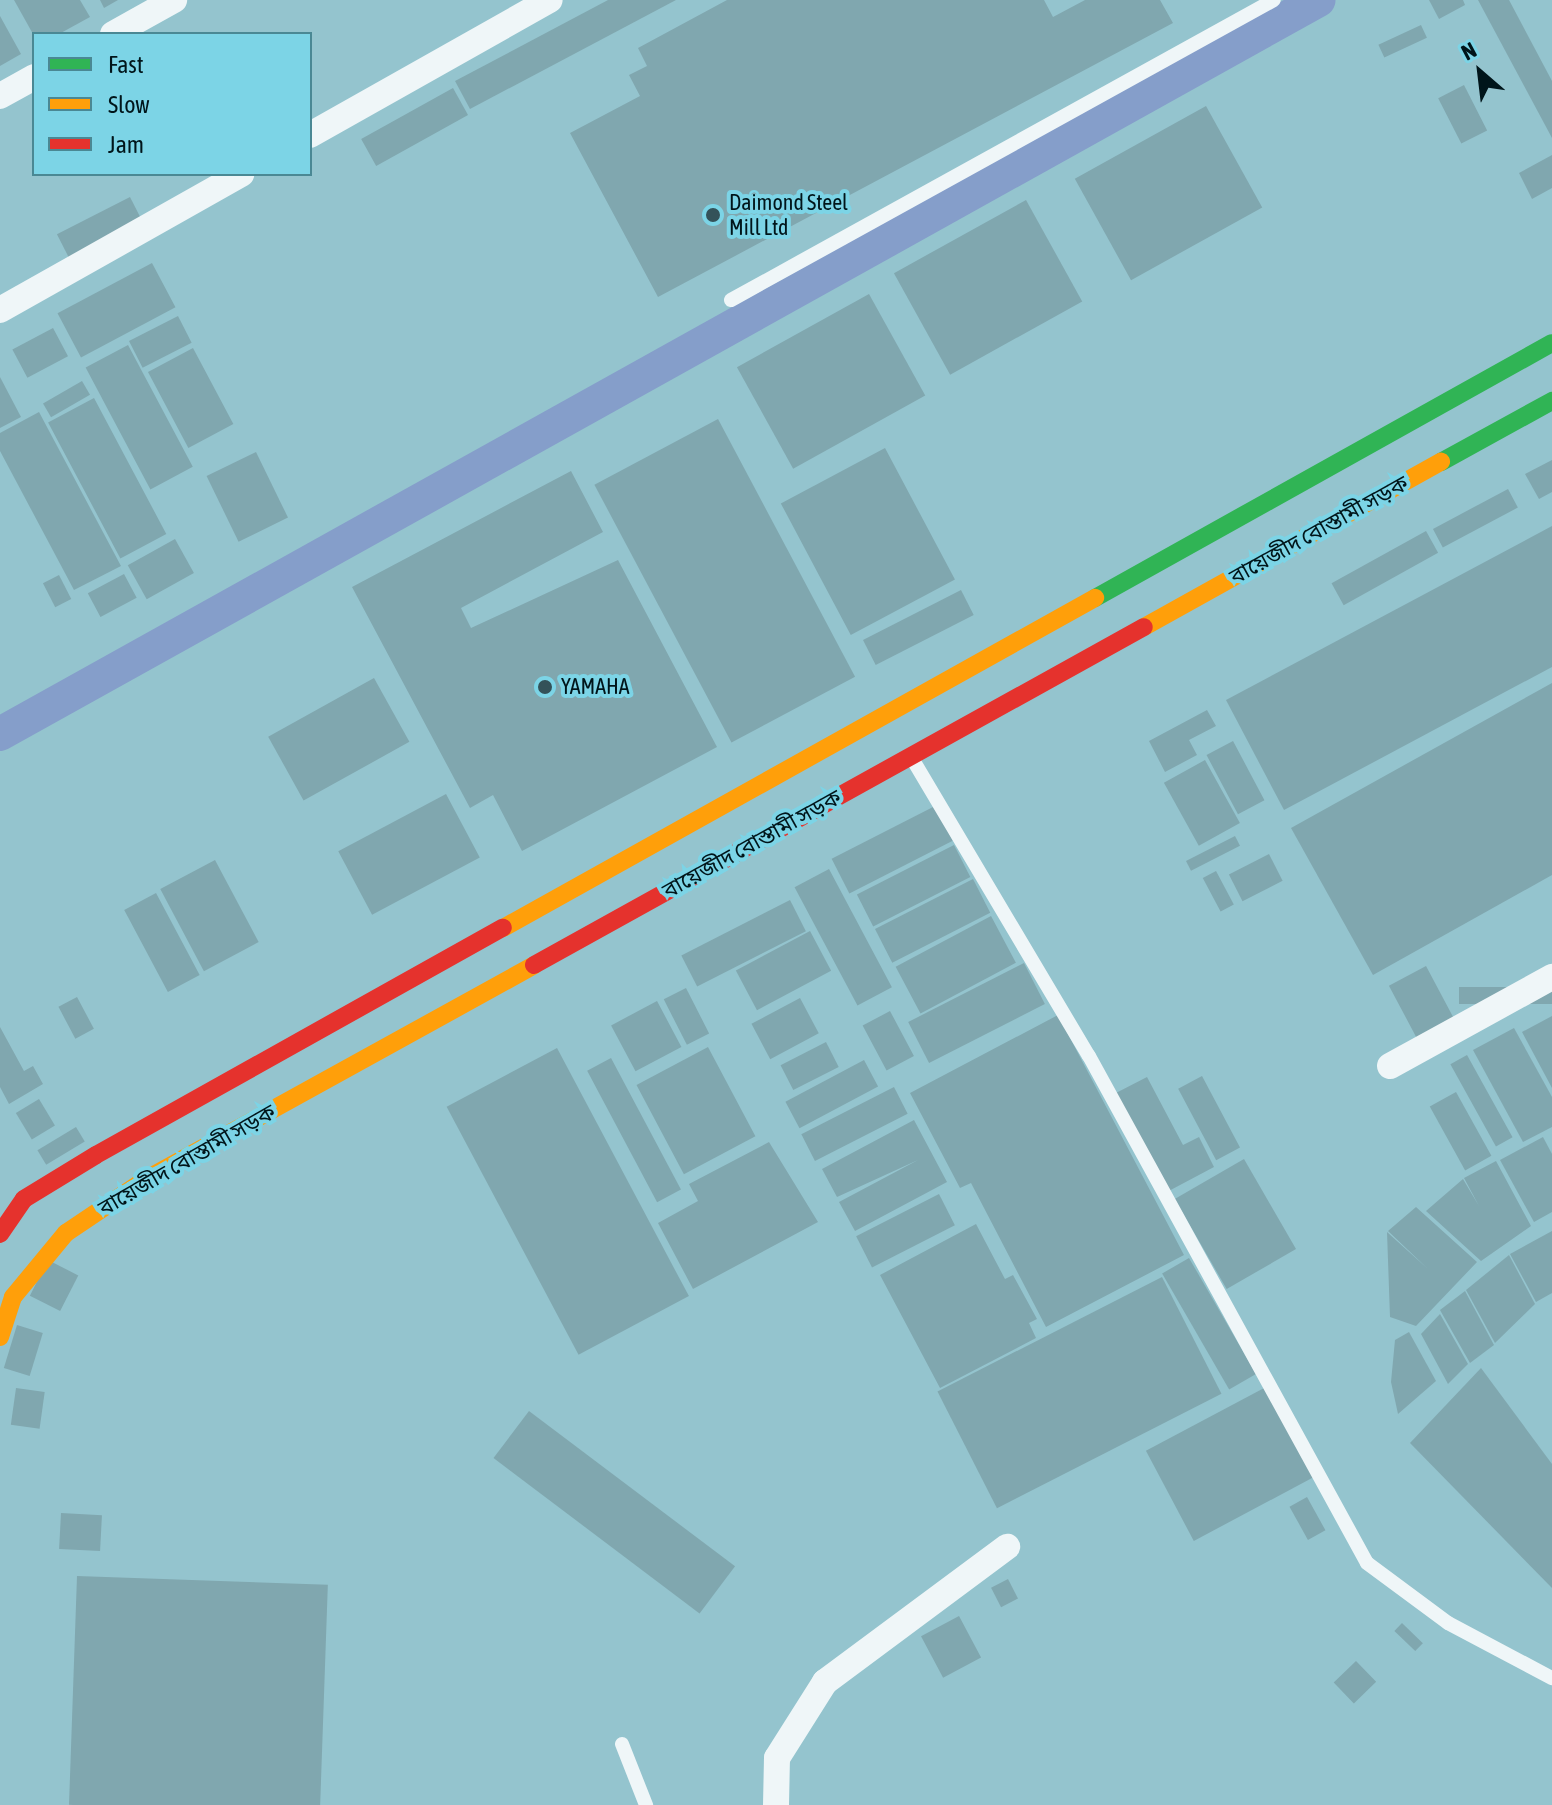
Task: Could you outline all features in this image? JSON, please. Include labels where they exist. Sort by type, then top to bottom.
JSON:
[{"type":"main road","points":[[0,1234],[24,1199],[96,1155],[1552,343]]},
{"type":"main road","name":"বায়েজীদ বোস্তামী সড়ক","points":[[0,1337],[13,1297],[66,1233],[145,1180],[1552,401]]},
{"type":"street","points":[[117,32],[174,0]]},
{"type":"street","points":[[312,134],[550,0]]},
{"type":"street","points":[[0,96],[32,78]]},
{"type":"street","points":[[0,310],[237,176]]},
{"type":"street","points":[[1390,1066],[1552,977]]},
{"type":"street","points":[[776,1805],[777,1758],[825,1682],[1007,1547]]},
{"type":"lane","points":[[731,300],[1274,0]]},
{"type":"lane","points":[[911,756],[1096,1070],[1367,1563],[1448,1623],[1552,1678]]},
{"type":"lane","points":[[622,1744],[646,1805]]},
{"type":"building","points":[[14,0],[80,0],[90,17],[63,32],[32,32]]},
{"type":"building","points":[[100,0],[118,0],[104,8]]},
{"type":"building","points":[[608,0],[676,0],[470,109],[455,81]]},
{"type":"building","name":"Daimond Steel Mill Ltd","points":[[727,0],[1044,0],[1053,17],[1085,0],[1160,0],[1173,23],[658,297],[570,133],[640,96],[629,75],[647,66],[638,48]]},
{"type":"building","points":[[1429,0],[1463,0],[1465,5],[1439,19]]},
{"type":"building","points":[[1478,0],[1509,0],[1552,81],[1552,138]]},
{"type":"building","points":[[0,16],[21,54],[0,66]]},
{"type":"building","points":[[1421,25],[1427,38],[1384,58],[1378,45]]},
{"type":"building","points":[[1464,85],[1487,130],[1461,144],[1438,98]]},
{"type":"building","points":[[453,88],[468,115],[376,166],[361,139]]},
{"type":"building","points":[[1206,106],[1262,207],[1131,280],[1075,179]]},
{"type":"building","points":[[1552,155],[1552,188],[1532,199],[1519,173]]},
{"type":"building","points":[[130,197],[144,224],[71,261],[57,234]]},
{"type":"building","points":[[1026,200],[1082,301],[950,375],[894,273]]},
{"type":"building","points":[[152,263],[175,307],[81,357],[58,313]]},
{"type":"building","points":[[869,294],[925,395],[793,469],[737,367]]},
{"type":"building","points":[[178,316],[192,343],[143,368],[129,341]]},
{"type":"building","points":[[53,328],[68,356],[27,378],[12,350]]},
{"type":"building","points":[[128,345],[193,467],[150,489],[86,368]]},
{"type":"building","points":[[193,348],[233,424],[188,448],[148,372]]},
{"type":"building","points":[[0,377],[21,417],[0,428]]},
{"type":"building","points":[[82,381],[90,395],[51,417],[43,404]]},
{"type":"building","points":[[94,398],[166,534],[120,558],[48,422]]},
{"type":"building","points":[[39,412],[121,566],[74,590],[0,451],[0,433]]},
{"type":"building","name":"YAMAHA","points":[[718,419],[855,677],[731,743],[594,485]]},
{"type":"building","points":[[885,448],[955,580],[851,635],[781,503]]},
{"type":"building","points":[[256,452],[288,518],[239,542],[207,476]]},
{"type":"building","points":[[1552,460],[1552,492],[1539,499],[1525,474]]},
{"type":"building","name":"YAMAHA","points":[[571,471],[603,532],[461,608],[471,628],[618,560],[717,747],[522,851],[493,795],[470,808],[352,587]]},
{"type":"building","points":[[1508,489],[1518,508],[1443,547],[1433,529]]},
{"type":"building","points":[[1552,526],[1552,667],[1284,810],[1226,700]]},
{"type":"building","points":[[1426,531],[1438,553],[1344,605],[1332,583]]},
{"type":"building","points":[[175,539],[194,573],[147,599],[128,565]]},
{"type":"building","points":[[124,574],[137,598],[100,617],[88,593]]},
{"type":"building","points":[[59,575],[71,599],[55,607],[43,583]]},
{"type":"building","points":[[961,590],[974,615],[876,665],[863,640]]},
{"type":"building","points":[[374,678],[409,742],[304,801],[268,737]]},
{"type":"building","points":[[1552,683],[1552,875],[1373,975],[1291,828]]},
{"type":"building","points":[[1207,710],[1216,726],[1189,740],[1197,755],[1165,772],[1149,741]]},
{"type":"building","points":[[1233,741],[1264,800],[1238,814],[1207,755]]},
{"type":"building","points":[[1205,760],[1240,823],[1199,846],[1164,783]]},
{"type":"building","points":[[446,794],[480,858],[372,915],[338,851]]},
{"type":"building","points":[[935,806],[953,841],[849,893],[832,859]]},
{"type":"building","points":[[1235,836],[1240,846],[1191,871],[1186,861]]},
{"type":"building","points":[[954,845],[970,877],[873,927],[857,894]]},
{"type":"building","points":[[1269,854],[1283,881],[1243,901],[1229,874]]},
{"type":"building","points":[[215,860],[259,942],[204,971],[160,889]]},
{"type":"building","points":[[829,869],[892,987],[857,1006],[795,887]]},
{"type":"building","points":[[1216,871],[1234,905],[1221,912],[1203,878]]},
{"type":"building","points":[[973,879],[990,913],[892,963],[875,929]]},
{"type":"building","points":[[156,893],[200,975],[168,992],[124,910]]},
{"type":"building","points":[[790,900],[806,931],[697,987],[681,955]]},
{"type":"building","points":[[991,916],[1016,963],[921,1013],[896,967]]},
{"type":"building","points":[[810,931],[831,971],[757,1010],[736,970]]},
{"type":"building","points":[[1024,963],[1045,1004],[929,1063],[908,1022]]},
{"type":"building","points":[[1426,966],[1454,1019],[1417,1039],[1389,986]]},
{"type":"building","points":[[1459,987],[1552,987],[1552,1004],[1459,1004]]},
{"type":"building","points":[[686,988],[709,1033],[687,1045],[664,999]]},
{"type":"building","points":[[77,997],[94,1029],[75,1039],[58,1007]]},
{"type":"building","points":[[800,998],[819,1033],[770,1059],[751,1024]]},
{"type":"building","points":[[657,1001],[681,1047],[635,1071],[611,1025]]},
{"type":"building","points":[[890,1011],[914,1056],[887,1071],[863,1026]]},
{"type":"building","points":[[1058,1015],[1184,1255],[1046,1327],[971,1183],[960,1188],[910,1093]]},
{"type":"building","points":[[1552,1016],[1552,1088],[1522,1032]]},
{"type":"building","points":[[0,1027],[24,1071],[33,1066],[43,1084],[9,1104],[0,1087]]},
{"type":"building","points":[[1514,1028],[1552,1097],[1552,1127],[1523,1142],[1473,1050]]},
{"type":"building","points":[[826,1042],[839,1067],[793,1090],[781,1065]]},
{"type":"building","points":[[708,1047],[755,1136],[684,1174],[636,1085]]},
{"type":"building","points":[[557,1048],[689,1296],[579,1355],[447,1107]]},
{"type":"building","points":[[1467,1055],[1513,1137],[1496,1146],[1450,1064]]},
{"type":"building","points":[[611,1058],[681,1190],[657,1202],[587,1071]]},
{"type":"building","points":[[864,1060],[878,1086],[800,1128],[785,1102]]},
{"type":"building","points":[[1202,1076],[1240,1148],[1216,1160],[1178,1089]]},
{"type":"building","points":[[1147,1077],[1183,1145],[1199,1137],[1214,1167],[1165,1193],[1114,1094]]},
{"type":"building","points":[[894,1087],[908,1114],[815,1161],[801,1134]]},
{"type":"building","points":[[1456,1092],[1491,1156],[1465,1170],[1430,1107]]},
{"type":"building","points":[[39,1099],[55,1126],[32,1139],[16,1113]]},
{"type":"building","points":[[914,1120],[947,1182],[855,1231],[839,1202],[918,1160],[837,1197],[822,1169]]},
{"type":"building","points":[[76,1127],[85,1142],[46,1165],[37,1150]]},
{"type":"building","points":[[1543,1137],[1552,1154],[1552,1212],[1534,1222],[1500,1160]]},
{"type":"building","points":[[769,1142],[818,1222],[693,1289],[658,1223],[698,1201],[689,1184]]},
{"type":"building","points":[[1244,1159],[1296,1249],[1227,1289],[1175,1199]]},
{"type":"building","points":[[1496,1161],[1531,1226],[1481,1261],[1426,1211],[1463,1179],[1479,1206],[1464,1178]]},
{"type":"building","points":[[939,1194],[955,1225],[872,1267],[856,1236]]},
{"type":"building","points":[[1416,1207],[1477,1262],[1416,1326],[1390,1317],[1387,1232],[1428,1269],[1388,1231]]},
{"type":"building","points":[[976,1224],[1005,1279],[1013,1275],[1037,1319],[1029,1323],[1036,1338],[940,1388],[880,1275]]},
{"type":"building","points":[[1552,1231],[1552,1293],[1536,1302],[1510,1254]]},
{"type":"building","points":[[1509,1255],[1535,1304],[1495,1343],[1466,1290]]},
{"type":"building","points":[[1189,1258],[1256,1374],[1229,1390],[1162,1274]]},
{"type":"building","points":[[48,1260],[78,1275],[60,1311],[30,1296]]},
{"type":"building","points":[[1162,1277],[1221,1394],[997,1508],[937,1391]]},
{"type":"building","points":[[1465,1291],[1494,1345],[1470,1363],[1440,1310]]},
{"type":"building","points":[[1440,1314],[1468,1364],[1448,1384],[1421,1334]]},
{"type":"building","points":[[17,1325],[43,1333],[30,1376],[4,1368]]},
{"type":"building","points":[[1409,1332],[1436,1381],[1398,1414],[1391,1382],[1395,1340]]},
{"type":"building","points":[[1481,1368],[1552,1464],[1552,1588],[1410,1443]]},
{"type":"building","points":[[1266,1387],[1314,1477],[1194,1541],[1146,1451]]},
{"type":"building","points":[[16,1388],[45,1392],[40,1429],[11,1425]]},
{"type":"building","points":[[529,1411],[735,1566],[700,1613],[493,1458]]},
{"type":"building","points":[[1307,1497],[1325,1530],[1308,1540],[1290,1507]]},
{"type":"building","points":[[61,1513],[102,1515],[100,1551],[59,1549]]},
{"type":"building","points":[[77,1576],[328,1585],[320,1805],[69,1805]]},
{"type":"building","points":[[1008,1579],[1018,1599],[1001,1607],[991,1588]]},
{"type":"building","points":[[959,1616],[981,1657],[943,1678],[921,1636]]},
{"type":"building","points":[[1402,1623],[1423,1643],[1415,1651],[1394,1631]]},
{"type":"building","points":[[1356,1661],[1376,1682],[1354,1703],[1334,1683]]},
{"type":"waterway","points":[[0,734],[1319,0]]},
{"type":"traffic: fast","points":[[1095,598],[1552,343]]},
{"type":"traffic: fast","points":[[1441,462],[1552,401]]},
{"type":"traffic: slow","points":[[1144,627],[1441,462]]},
{"type":"traffic: slow","points":[[503,928],[1095,598]]},
{"type":"traffic: slow","points":[[0,1337],[13,1297],[66,1233],[145,1180],[534,965]]},
{"type":"traffic: jam","points":[[534,965],[1144,627]]},
{"type":"traffic: jam","points":[[0,1234],[24,1199],[96,1155],[503,928]]},
{"type":"place","name":"Daimond Steel Mill Ltd","points":[[713,215]]},
{"type":"place","name":"YAMAHA","points":[[545,687]]}]
